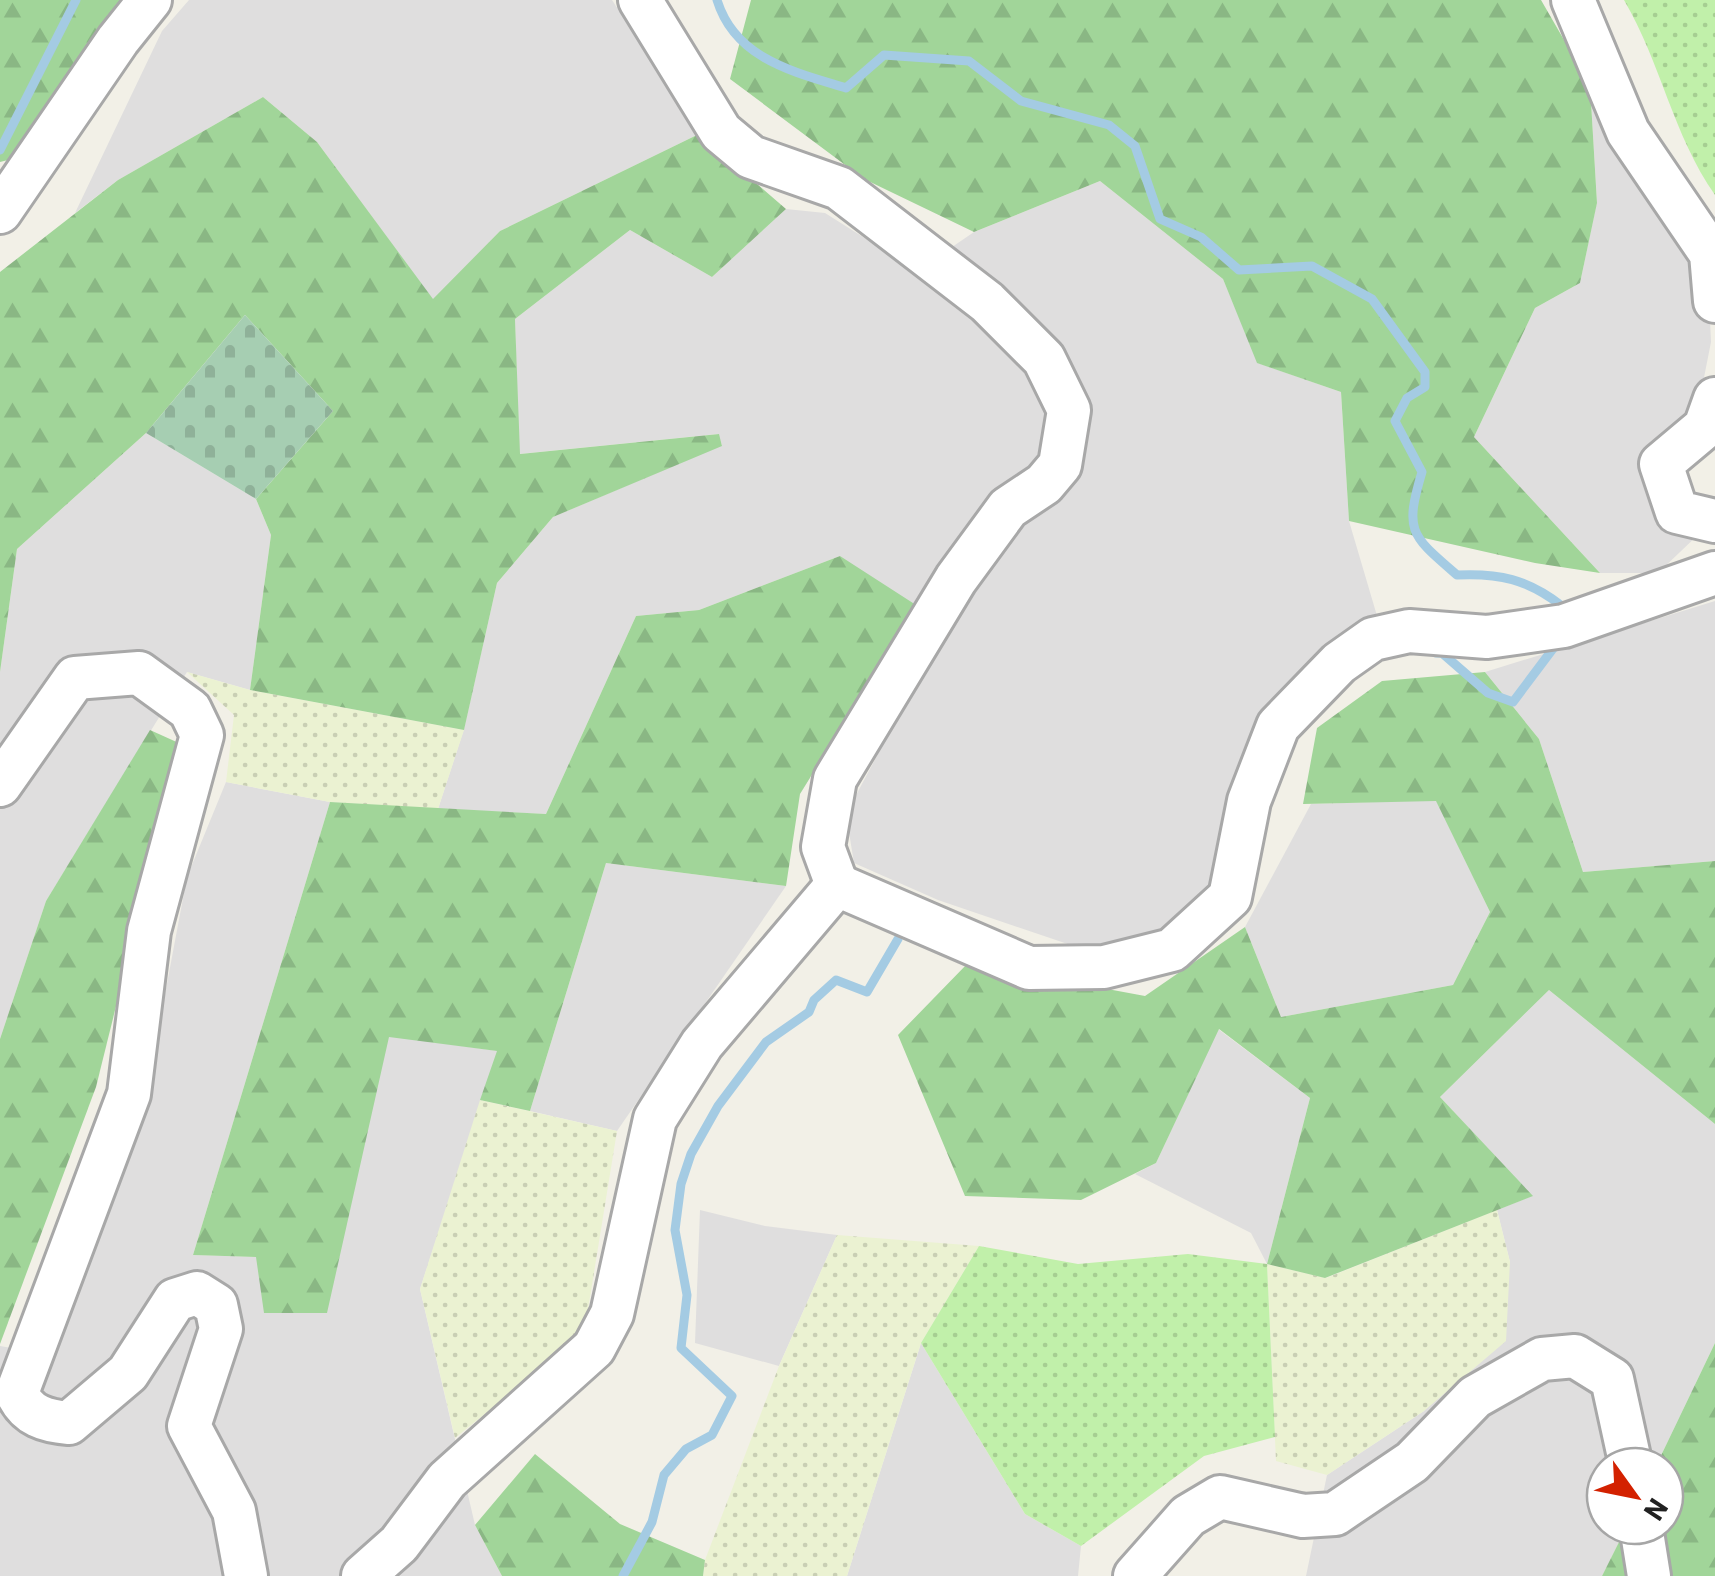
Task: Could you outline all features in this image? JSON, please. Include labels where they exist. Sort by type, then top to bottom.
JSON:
[{"type":"street","points":[[0,212],[118,40],[150,0]]},
{"type":"street","points":[[640,0],[721,132],[751,157],[839,188],[988,302],[1044,359],[1069,410],[1060,466],[1044,484],[1008,508],[966,564],[835,778],[823,847],[837,885],[1029,968],[1104,967],[1172,950],[1230,898],[1250,801],[1278,726],[1338,664],[1373,639],[1409,632],[1487,636],[1564,626],[1715,573]]},
{"type":"street","points":[[1573,0],[1628,132],[1711,254],[1715,301]]},
{"type":"street","points":[[1715,399],[1706,426],[1661,464],[1677,512],[1715,521]]},
{"type":"street","points":[[0,785],[75,678],[139,674],[190,710],[202,735],[149,931],[129,1094],[17,1393],[22,1405],[45,1421],[70,1422],[128,1372],[175,1300],[197,1293],[216,1305],[221,1329],[189,1426],[234,1511],[246,1576]]},
{"type":"street","points":[[364,1576],[399,1544],[447,1480],[594,1348],[612,1314],[654,1119],[702,1044],[837,885]]},
{"type":"street","points":[[1135,1576],[1188,1516],[1220,1497],[1302,1516],[1335,1514],[1412,1462],[1475,1397],[1542,1359],[1575,1356],[1612,1378],[1627,1446]]},
{"type":"street","points":[[1644,1546],[1649,1576]]},
{"type":"shaded area","points":[[189,0],[612,0],[699,134],[500,231],[433,300],[317,142],[263,97],[118,180],[75,213],[162,31]]},
{"type":"shaded area","points":[[1590,85],[1708,276],[1711,342],[1697,413],[1652,449],[1701,532],[1658,573],[1600,573],[1474,437],[1535,308],[1580,283],[1597,202]]},
{"type":"shaded area","points":[[1100,181],[1223,279],[1258,363],[1341,392],[1349,521],[1380,626],[1300,684],[1216,907],[1109,958],[938,900],[854,863],[846,814],[912,690],[840,556],[699,610],[636,616],[546,814],[438,809],[464,729],[497,583],[553,517],[722,445],[718,434],[519,454],[515,319],[630,230],[712,277],[786,209],[825,213],[917,271],[974,232]]},
{"type":"shaded area","points":[[146,433],[256,499],[271,535],[250,690],[187,672],[46,901],[0,1039],[0,672],[17,549]]},
{"type":"shaded area","points":[[1715,601],[1715,861],[1583,872],[1539,739],[1485,672]]},
{"type":"shaded area","points":[[226,782],[330,802],[193,1255],[256,1257],[389,1036],[498,1051],[420,1289],[475,1525],[502,1576],[0,1576],[0,1346],[41,1353],[144,1106],[187,877]]},
{"type":"shaded area","points":[[1436,800],[1490,912],[1453,985],[1281,1017],[1245,927],[1311,804]]},
{"type":"shaded area","points":[[606,863],[786,886],[617,1131],[530,1111]]},
{"type":"shaded area","points":[[1549,990],[1715,1124],[1715,1343],[1666,1446],[1585,1446],[1585,1546],[1617,1546],[1602,1576],[1306,1576],[1327,1475],[1424,1411],[1510,1262],[1497,1210],[1532,1196],[1440,1097]]},
{"type":"shaded area","points":[[1218,1029],[1310,1098],[1267,1264],[1251,1233],[1135,1174],[1156,1163]]},
{"type":"shaded area","points":[[700,1210],[765,1226],[837,1235],[779,1366],[695,1343]]},
{"type":"shaded area","points":[[921,1343],[1025,1514],[1081,1546],[1078,1576],[847,1576]]},
{"type":"green space","points":[[0,0],[121,0],[20,157],[0,162]]},
{"type":"green space","points":[[751,0],[1541,0],[1590,85],[1597,203],[1580,283],[1535,308],[1474,437],[1600,573],[1535,563],[1349,521],[1341,392],[1257,363],[1223,279],[1100,181],[974,232],[864,179],[730,79]]},
{"type":"green space","points":[[1624,0],[1715,0],[1715,195],[1688,148]]},
{"type":"green space","points":[[263,97],[317,142],[433,299],[500,231],[699,134],[786,209],[712,277],[630,230],[515,319],[520,454],[719,434],[722,446],[553,517],[497,583],[464,730],[250,690],[271,535],[256,499],[333,411],[245,315],[146,433],[17,549],[0,672],[0,272],[118,180]]},
{"type":"green space","points":[[245,315],[333,411],[256,499],[146,433]]},
{"type":"green space","points":[[840,556],[916,605],[800,794],[786,886],[606,863],[530,1111],[480,1100],[497,1051],[389,1037],[327,1313],[264,1313],[256,1257],[193,1255],[330,802],[546,814],[636,616],[699,610]]},
{"type":"green space","points":[[187,672],[250,690],[464,730],[438,809],[330,802],[226,782],[234,715]]},
{"type":"green space","points":[[1485,672],[1539,739],[1583,872],[1715,861],[1715,1124],[1549,990],[1440,1097],[1533,1196],[1325,1278],[1267,1264],[1310,1098],[1219,1029],[1156,1163],[1081,1200],[965,1196],[898,1035],[968,963],[1145,996],[1245,927],[1281,1017],[1453,985],[1490,912],[1436,801],[1303,804],[1317,728],[1382,681]]},
{"type":"green space","points":[[150,730],[181,744],[96,1087],[0,1344],[0,1039],[46,901]]},
{"type":"green space","points":[[480,1100],[617,1131],[584,1334],[455,1438],[420,1289]]},
{"type":"green space","points":[[1497,1210],[1510,1262],[1506,1341],[1424,1411],[1327,1475],[1276,1461],[1267,1264],[1326,1278]]},
{"type":"green space","points":[[837,1235],[979,1246],[921,1343],[847,1576],[703,1576],[705,1560],[779,1366]]},
{"type":"green space","points":[[979,1246],[1078,1264],[1188,1254],[1267,1264],[1275,1437],[1204,1456],[1081,1546],[1025,1514],[921,1343]]},
{"type":"green space","points":[[1715,1343],[1715,1576],[1602,1576],[1617,1546],[1685,1546],[1685,1446],[1666,1446]]},
{"type":"green space","points":[[535,1454],[620,1524],[705,1560],[703,1576],[502,1576],[475,1525]]},
{"type":"waterway","points":[[0,150],[76,0]]},
{"type":"waterway","points":[[717,0],[737,36],[752,50],[787,69],[846,88],[884,55],[969,61],[1021,101],[1109,125],[1135,146],[1160,219],[1201,237],[1239,270],[1312,266],[1372,299],[1425,372],[1425,387],[1407,398],[1395,421],[1422,472],[1413,508],[1421,541],[1457,575],[1486,575],[1524,584],[1562,606],[1561,616]]},
{"type":"waterway","points":[[1436,653],[1442,653],[1488,693],[1513,702],[1558,642]]},
{"type":"waterway","points":[[623,1576],[652,1522],[664,1475],[686,1449],[712,1435],[732,1396],[681,1348],[687,1295],[675,1230],[681,1184],[691,1154],[718,1106],[766,1042],[809,1012],[814,1000],[836,980],[867,992],[898,939]]}]
